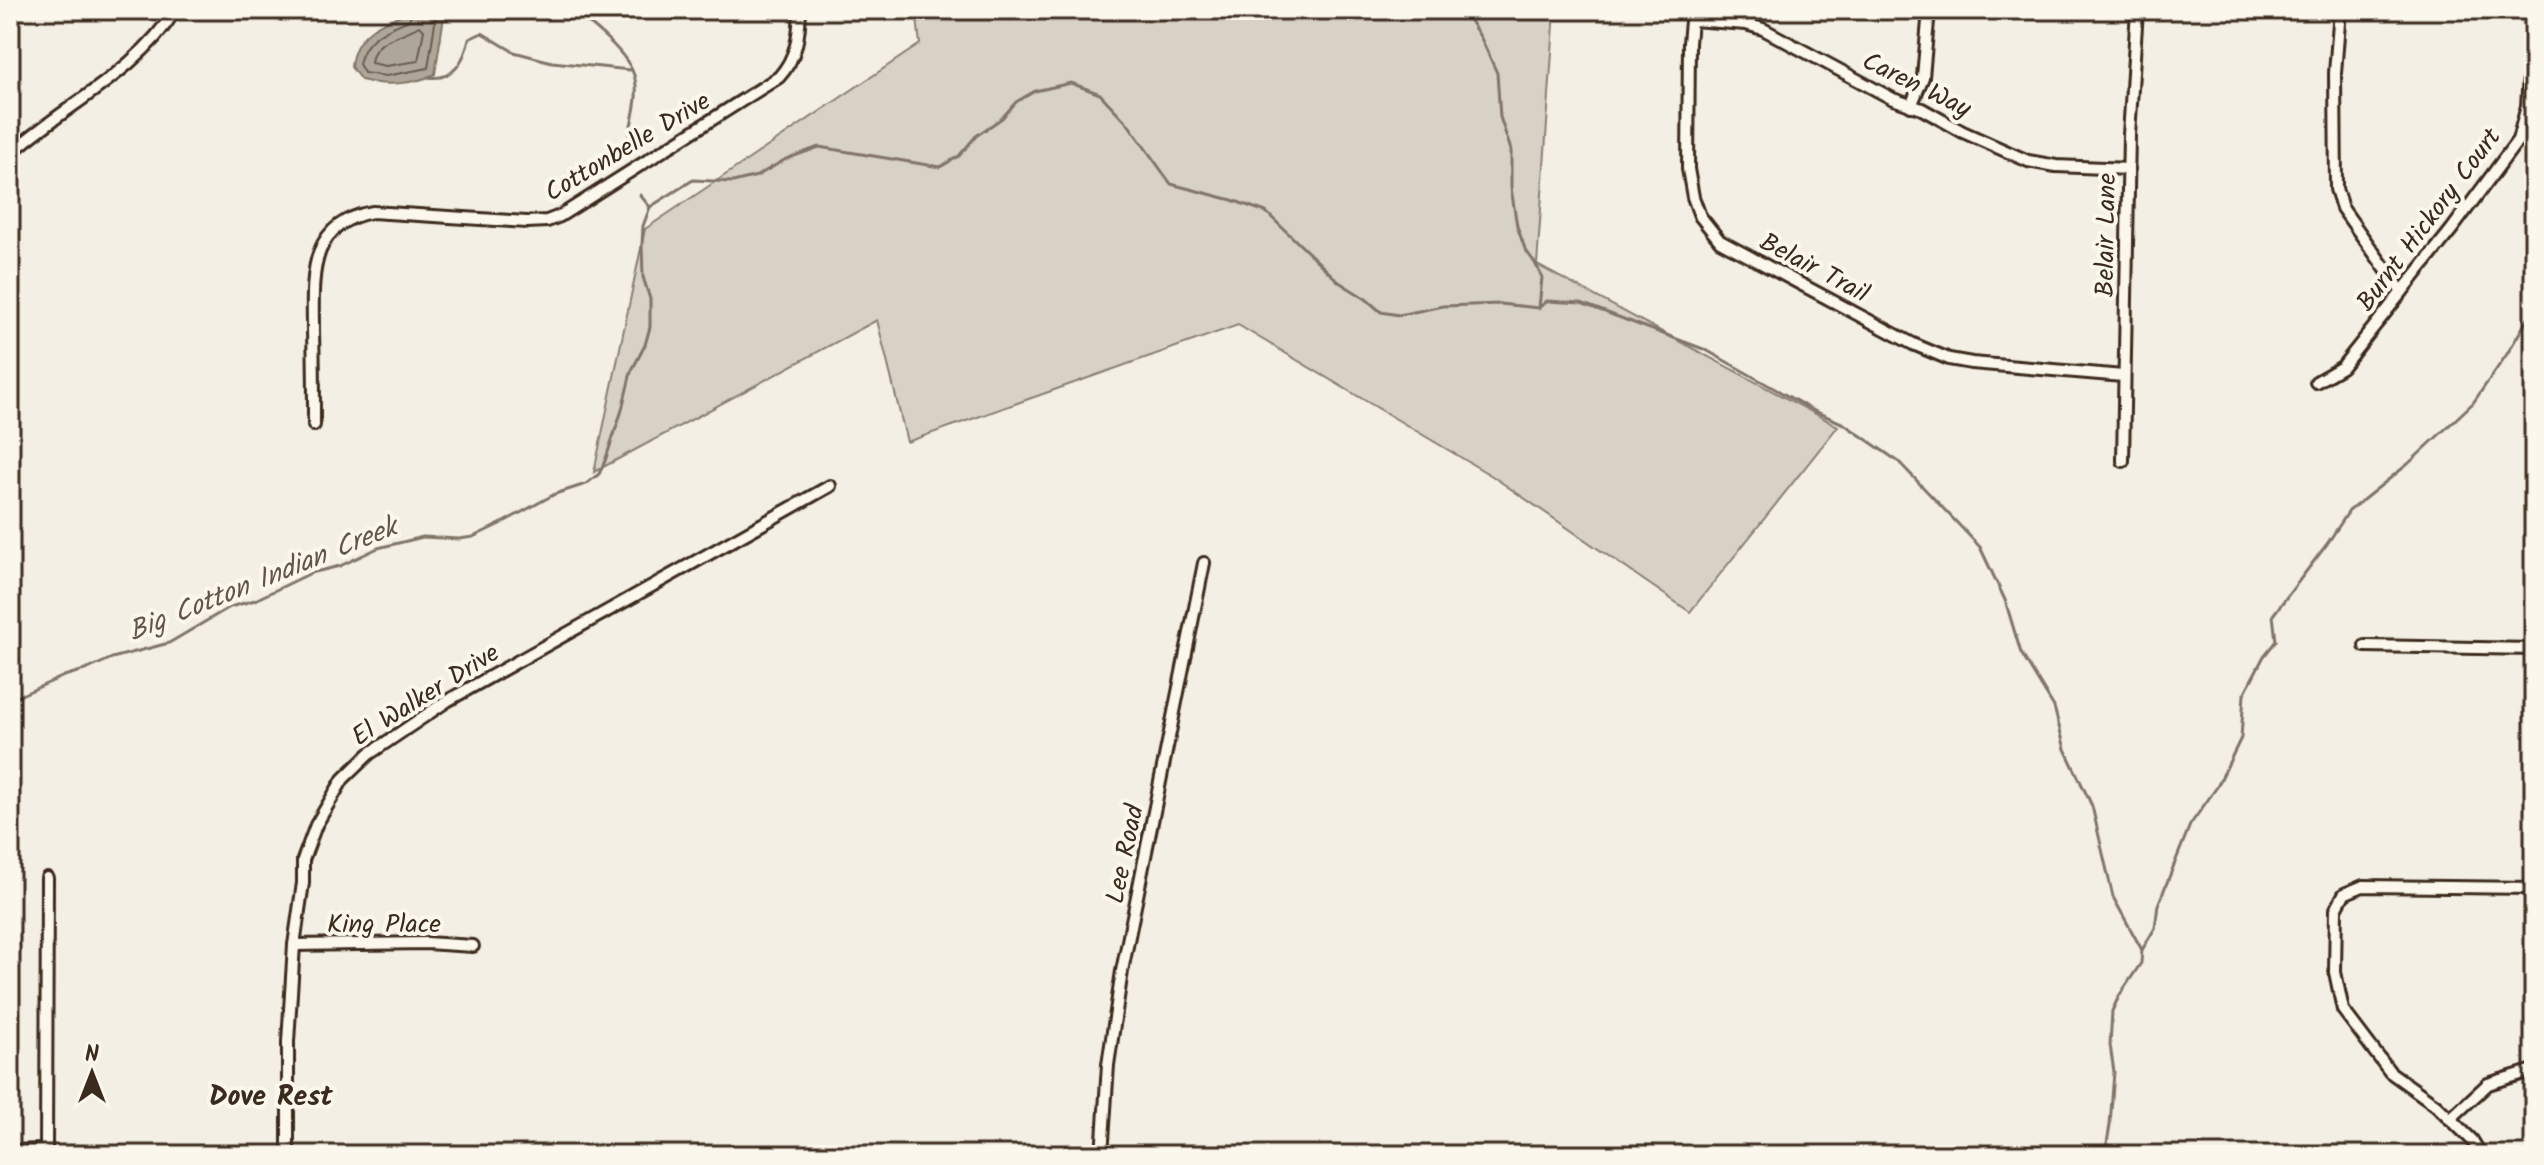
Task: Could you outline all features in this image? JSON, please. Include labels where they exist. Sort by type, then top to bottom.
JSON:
[{"type":"street","points":[[10,154],[139,54],[161,33],[175,10]]},
{"type":"street","name":"Cottonbelle Drive","points":[[314,425],[313,277],[321,247],[334,229],[357,216],[381,212],[527,222],[547,221],[560,216],[779,77],[797,48],[800,10]]},
{"type":"street","points":[[1911,106],[1923,77],[1929,10]]},
{"type":"street","name":"Belair Lane","points":[[2123,461],[2129,169],[2137,10]]},
{"type":"street","points":[[2340,10],[2335,73],[2336,189],[2342,208],[2402,292]]},
{"type":"street","name":"Burnt Hickory Court","points":[[2316,382],[2342,367],[2518,140],[2527,106],[2530,10]]},
{"type":"street","name":"Caren Way","points":[[1692,15],[1763,29],[1893,99],[2028,161],[2056,166],[2129,169]]},
{"type":"street","name":"Belair Trail","points":[[1692,15],[1688,169],[1700,216],[1720,241],[1913,344],[1949,359],[2123,376]]},
{"type":"street","name":"El Walker Drive","points":[[288,1155],[288,1042],[303,860],[316,825],[343,779],[355,765],[447,701],[830,486]]},
{"type":"street","name":"Lee Road","points":[[1102,1155],[1108,1065],[1122,971],[1204,563]]},
{"type":"street","points":[[2365,646],[2534,649]]},
{"type":"street","points":[[10,1151],[46,1153],[47,878]]},
{"type":"street","points":[[2481,1155],[2472,1140],[2425,1096],[2390,1072],[2343,1010],[2335,972],[2336,909],[2344,894],[2363,886],[2534,888]]},
{"type":"street","name":"King Place","points":[[294,945],[426,943],[473,946]]},
{"type":"street","points":[[2450,1119],[2488,1084],[2534,1070]]},
{"type":"shaded area","points":[[916,10],[1555,10],[1537,265],[1838,426],[1690,612],[1492,476],[1238,325],[907,442],[877,320],[594,472],[645,229],[920,44]]},
{"type":"water","points":[[415,10],[445,10],[435,74],[398,83],[361,80],[351,67],[358,44],[373,29]]},
{"type":"waterway","points":[[572,10],[609,41],[632,69],[636,96],[627,148]]},
{"type":"waterway","points":[[1463,10],[1481,38],[1497,73],[1500,117],[1511,150],[1511,188],[1517,226],[1525,249],[1542,277],[1539,308]]},
{"type":"waterway","points":[[428,77],[451,73],[461,62],[469,39],[482,33],[514,52],[552,62],[630,70]]},
{"type":"waterway","name":"Big Cotton Indian Creek","points":[[10,700],[112,658],[169,643],[230,607],[255,600],[311,573],[340,566],[378,548],[423,537],[473,537],[555,494],[586,484],[599,474],[605,461],[631,372],[650,327],[650,299],[643,277],[643,226],[650,207],[693,180],[733,182],[757,176],[786,159],[819,147],[940,167],[959,156],[976,136],[1002,118],[1016,102],[1035,91],[1071,83],[1100,94],[1128,124],[1171,184],[1266,212],[1339,282],[1381,312],[1399,315],[1443,306],[1500,304],[1539,308],[1547,301],[1581,303],[1706,350],[1814,411],[1844,424],[1899,462],[1980,547],[2005,600],[2021,653],[2054,707],[2065,749],[2092,806],[2113,897],[2142,950],[2141,963],[2112,1011],[2110,1045],[2114,1072],[2105,1155]]},
{"type":"waterway","points":[[640,195],[650,207]]},
{"type":"waterway","points":[[2142,950],[2155,928],[2158,905],[2190,825],[2217,787],[2241,738],[2244,694],[2264,656],[2276,641],[2273,615],[2349,511],[2408,464],[2473,403],[2534,308]]},
{"type":"district","name":"Dove Rest","points":[[271,1095]]}]
